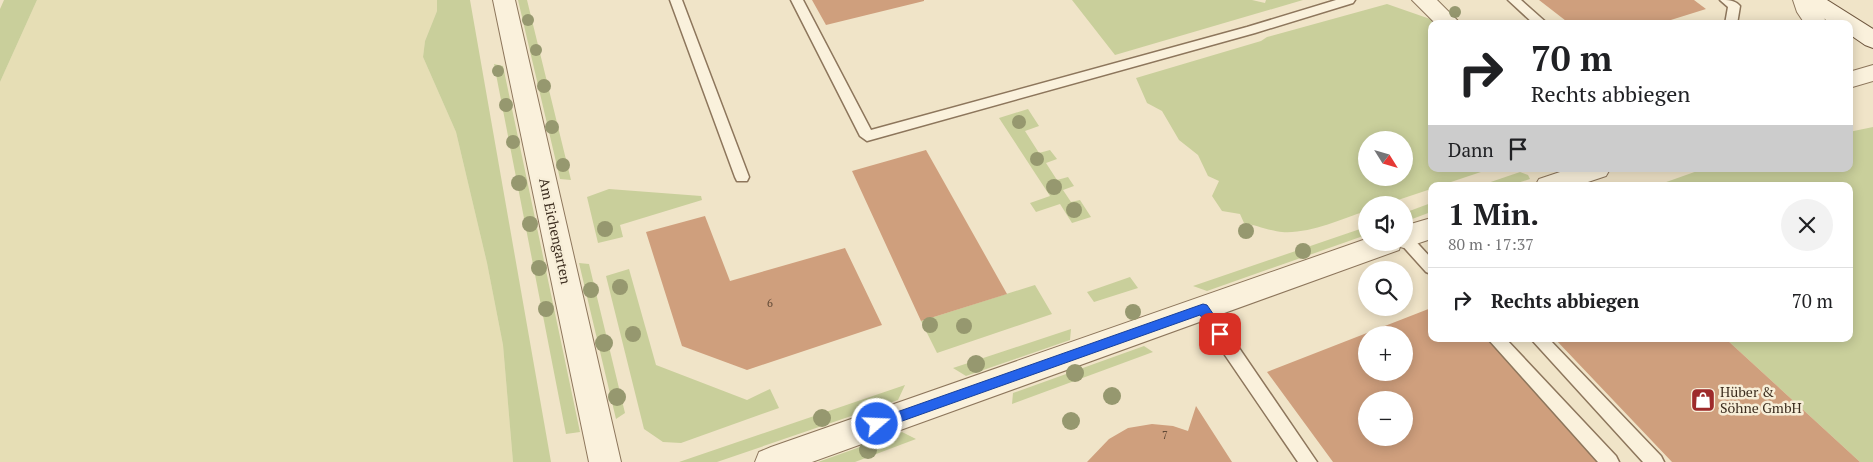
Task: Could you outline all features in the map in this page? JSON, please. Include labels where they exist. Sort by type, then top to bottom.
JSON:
[{"type":"street","name":"Am Eichengarten","points":[[504,0],[605,462]]},
{"type":"street","points":[[1423,0],[1446,20]]},
{"type":"street","points":[[1804,0],[1808,12],[1814,20]]},
{"type":"street","points":[[1812,0],[1842,20]]},
{"type":"street","points":[[1853,27],[1873,40]]},
{"type":"street","points":[[1853,79],[1873,73]]},
{"type":"street","points":[[1560,182],[1588,172]]},
{"type":"street","points":[[1413,235],[1428,229]]},
{"type":"street","points":[[771,462],[1364,251]]},
{"type":"lane","points":[[676,0],[742,176]]},
{"type":"lane","points":[[797,0],[867,136],[1251,30],[1349,0]]},
{"type":"lane","points":[[1514,0],[1537,20]]},
{"type":"lane","points":[[1726,0],[1734,6],[1732,20]]},
{"type":"lane","points":[[1413,248],[1428,265]]},
{"type":"lane","points":[[1203,309],[1308,462]]},
{"type":"lane","points":[[1499,342],[1610,462]]},
{"type":"lane","points":[[1542,342],[1655,462]]},
{"type":"shaded area","points":[[37,0],[437,0],[437,11],[425,41],[423,57],[456,132],[487,263],[503,345],[513,462],[0,462],[0,82]]},
{"type":"green space","points":[[4,0],[37,0],[0,82],[0,9]]},
{"type":"green space","points":[[437,0],[470,0],[551,462],[513,462],[503,345],[487,263],[456,132],[423,57],[425,41],[437,11]]},
{"type":"green space","points":[[518,0],[527,0],[571,180],[560,179]]},
{"type":"green space","points":[[1072,0],[1252,0],[1265,3],[1266,0],[1303,0],[1115,55]]},
{"type":"green space","points":[[1387,4],[1433,20],[1428,20],[1428,172],[1481,172],[1451,182],[1428,182],[1428,190],[1410,196],[1358,196],[1358,214],[1303,231],[1274,231],[1244,223],[1240,214],[1222,211],[1212,196],[1219,181],[1208,176],[1198,155],[1179,140],[1162,111],[1147,103],[1136,78],[1261,41],[1267,37]]},
{"type":"green space","points":[[494,64],[503,66],[580,432],[566,434]]},
{"type":"green space","points":[[1028,109],[1039,126],[1025,131],[1039,153],[1050,150],[1057,159],[1046,163],[1057,180],[1068,177],[1074,186],[1063,190],[1071,202],[1080,200],[1091,217],[1072,223],[1060,204],[1036,212],[1030,203],[1050,196],[999,118]]},
{"type":"green space","points":[[1873,127],[1873,462],[1860,462],[1729,342],[1853,342],[1853,182],[1666,182],[1695,172],[1853,172],[1853,131]]},
{"type":"green space","points":[[1520,172],[1528,175],[1530,179],[1521,182],[1491,182]]},
{"type":"green space","points":[[609,189],[701,196],[702,200],[620,225],[623,237],[598,243],[587,197]]},
{"type":"green space","points":[[1428,204],[1428,213],[1413,219],[1413,210]]},
{"type":"green space","points":[[1358,230],[1358,238],[1207,291],[1193,286]]},
{"type":"green space","points":[[579,263],[589,264],[625,413],[616,419]]},
{"type":"green space","points":[[629,269],[656,365],[747,400],[770,389],[779,408],[681,443],[663,442],[644,429],[606,276]]},
{"type":"green space","points":[[1130,277],[1138,288],[1094,302],[1087,292]]},
{"type":"green space","points":[[1035,285],[1052,314],[937,353],[921,321]]},
{"type":"green space","points":[[1071,329],[1070,340],[966,376],[953,368]]},
{"type":"green space","points":[[1144,346],[1153,352],[1012,404],[1013,393]]},
{"type":"green space","points":[[905,385],[898,400],[717,462],[679,462]]},
{"type":"green space","points":[[902,432],[916,439],[855,462],[818,462]]},
{"type":"building","points":[[812,0],[924,0],[924,1],[826,25]]},
{"type":"building","points":[[1539,0],[1694,0],[1706,9],[1671,20],[1565,20]]},
{"type":"building","points":[[926,150],[1007,294],[921,321],[852,171]]},
{"type":"building","points":[[705,216],[730,281],[845,248],[882,325],[747,370],[682,346],[646,232]]},
{"type":"building","points":[[1428,309],[1428,342],[1492,342],[1601,462],[1333,462],[1267,372],[1358,336],[1358,381],[1413,381],[1413,326],[1385,326]]},
{"type":"building","name":"Hüber & Söhne GmbH","points":[[1558,342],[1729,342],[1860,462],[1672,462]]},
{"type":"building","points":[[1196,406],[1232,462],[1087,462],[1109,439],[1128,428],[1152,424],[1173,426],[1188,431]]},
{"type":"place","name":"Hüber & Söhne GmbH","points":[[1703,400]]},
{"type":"route","points":[[877,424],[1203,309],[1220,334]]}]
